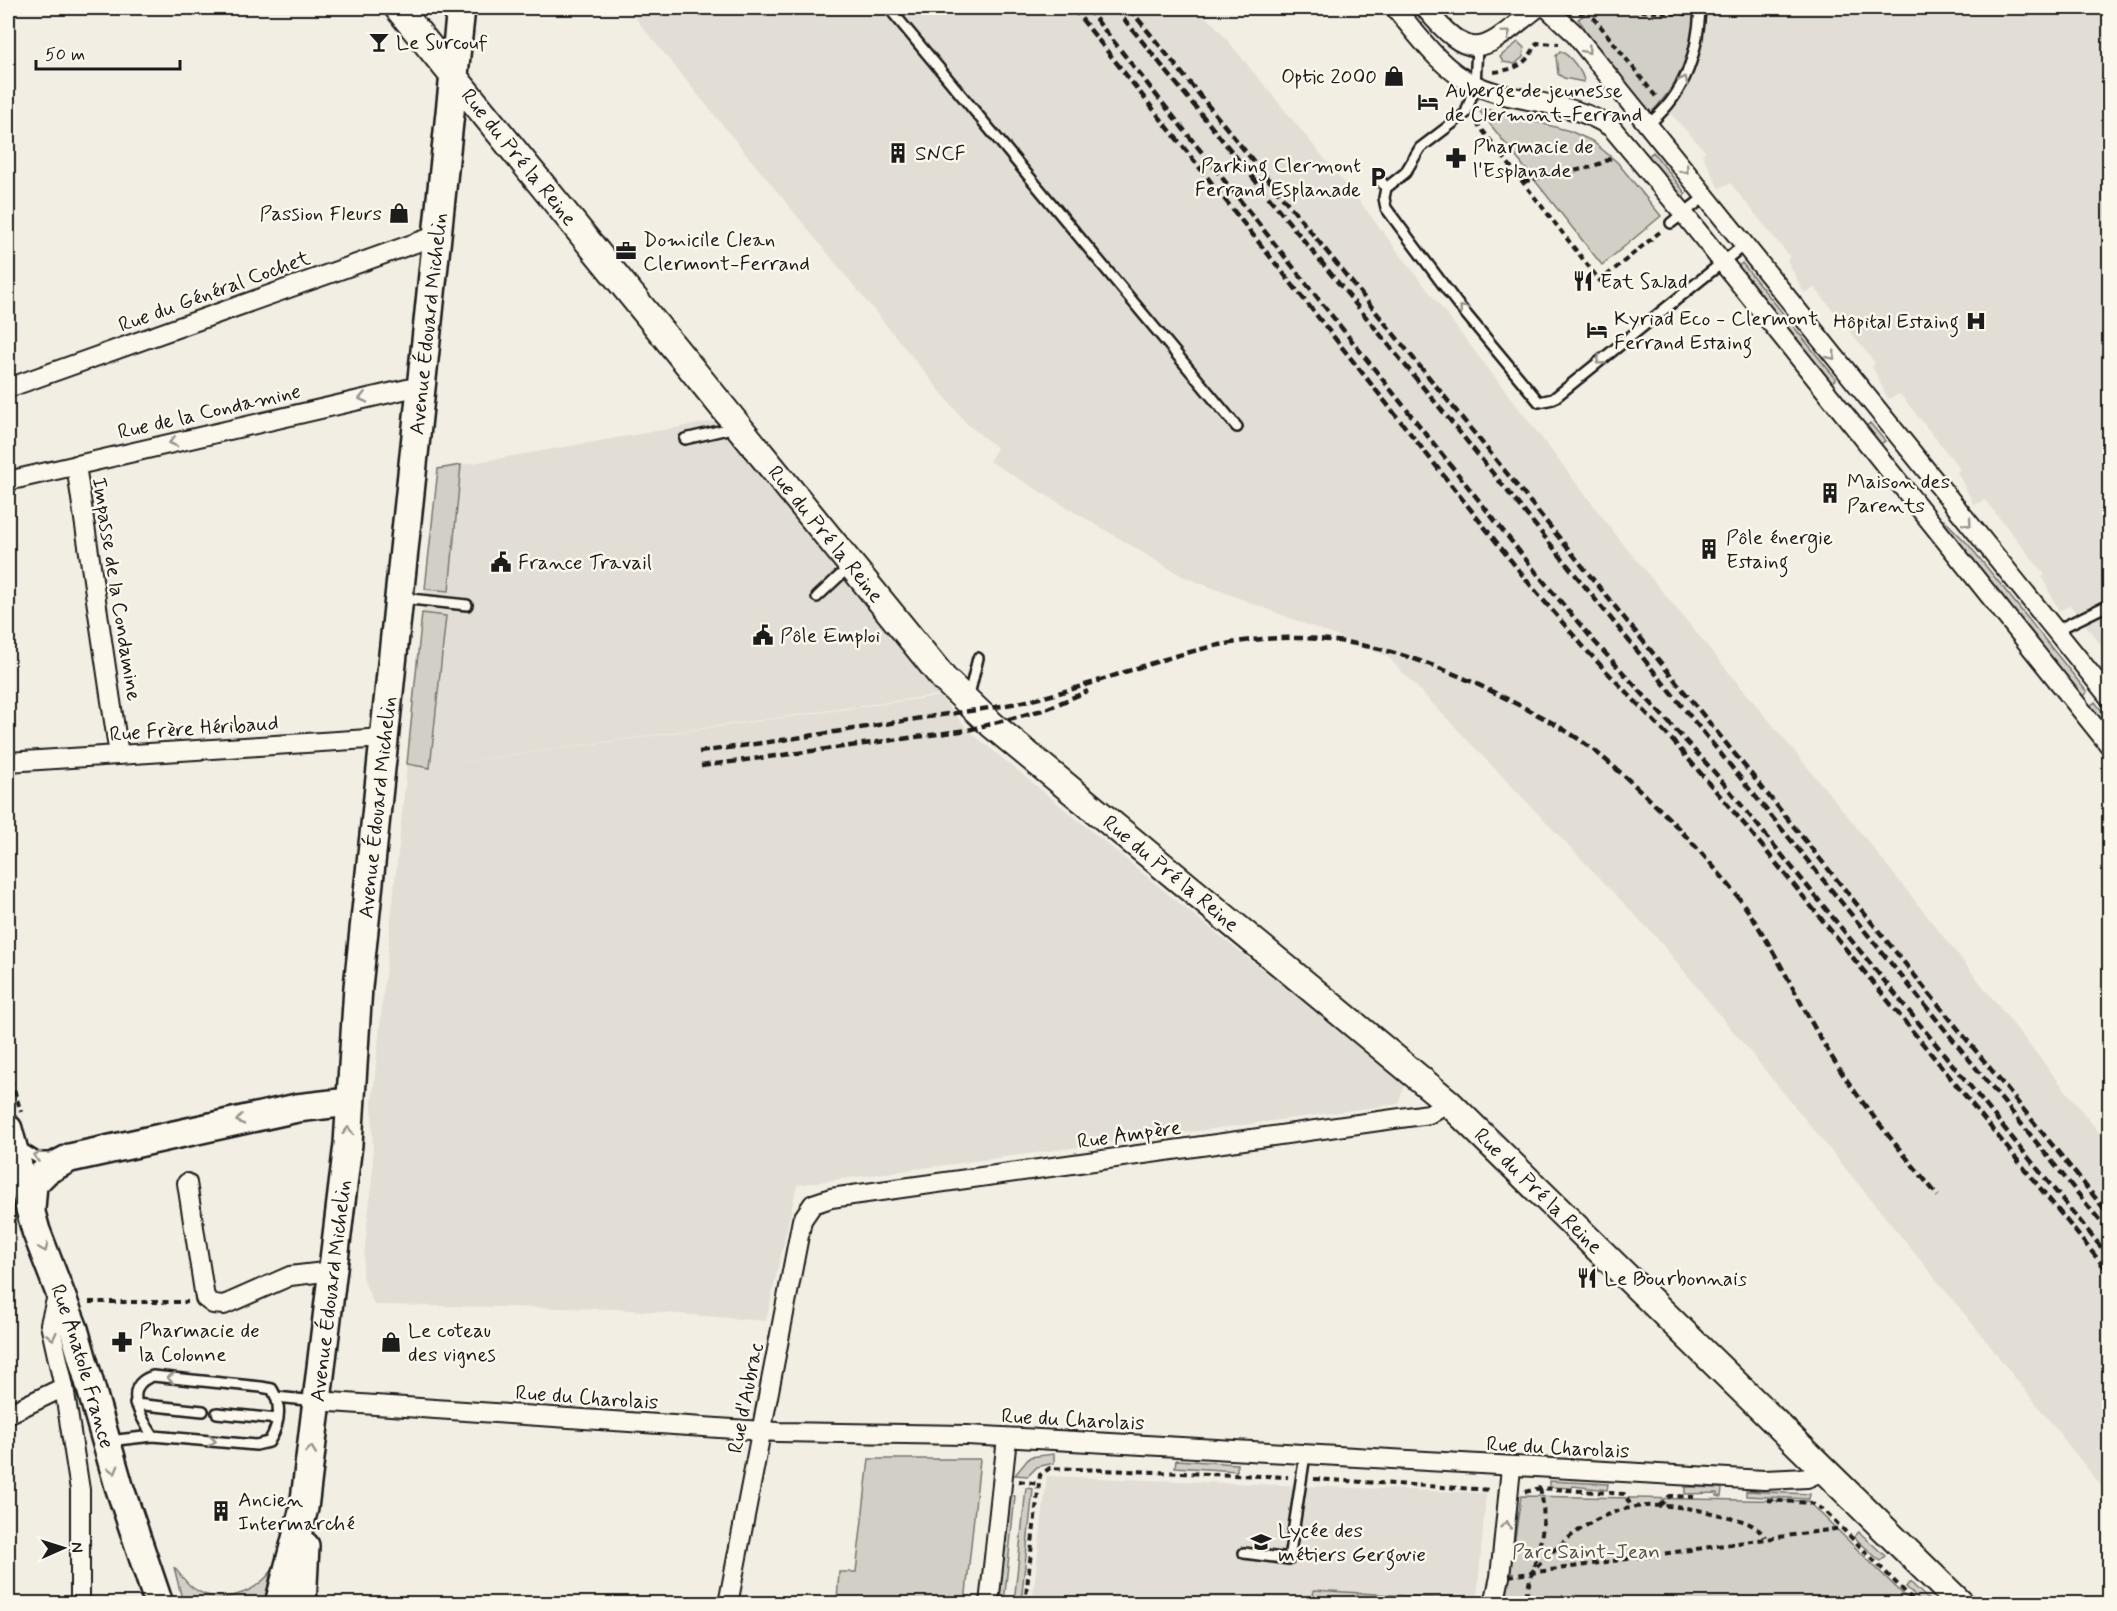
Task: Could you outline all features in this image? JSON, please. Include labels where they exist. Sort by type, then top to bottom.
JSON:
[{"type":"main road","name":"Rue du Pré la Reine","points":[[398,8],[719,395],[739,426],[944,679],[991,724],[1448,1102],[1962,1604]]},
{"type":"main road","name":"Avenue Édouard Michelin","points":[[279,1604],[304,1508],[348,1144],[349,1102],[384,738],[435,236],[461,8]]},
{"type":"main road","points":[[31,1209],[33,1184],[47,1170],[70,1158],[297,1107],[349,1102]]},
{"type":"main road","name":"Rue Anatole France","points":[[9,1133],[14,1176],[31,1209],[36,1231],[59,1286],[106,1442],[159,1604]]},
{"type":"main road","points":[[302,1604],[304,1508]]},
{"type":"street","points":[[1395,8],[1443,63],[1482,87],[1574,110],[1600,120],[1612,128],[1678,218],[1722,263],[2109,746]]},
{"type":"street","points":[[1429,9],[1452,38],[1464,45],[1477,46],[1496,42],[1537,8]]},
{"type":"street","points":[[1547,8],[1573,32],[2109,698]]},
{"type":"street","name":"Rue du Général Cochet","points":[[8,388],[435,236]]},
{"type":"street","name":"Rue de la Condamine","points":[[8,481],[420,386]]},
{"type":"street","name":"Impasse de la Condamine","points":[[76,465],[119,755]]},
{"type":"street","name":"Rue Frère Héribaud","points":[[8,762],[384,738]]},
{"type":"street","name":"Rue Ampère","points":[[813,1204],[831,1198],[1429,1114],[1448,1102]]},
{"type":"street","points":[[186,1183],[205,1298],[213,1304],[224,1305],[290,1276],[333,1271]]},
{"type":"street","name":"Rue d'Aubrac","points":[[728,1604],[802,1220],[813,1204]]},
{"type":"street","points":[[59,1286],[50,1324],[64,1387],[80,1490],[80,1604]]},
{"type":"street","points":[[8,1413],[64,1387]]},
{"type":"street","name":"Rue du Charolais","points":[[316,1401],[762,1431],[1007,1438],[1511,1468],[1764,1480],[1808,1478],[1825,1470]]},
{"type":"street","points":[[989,1604],[1007,1438]]},
{"type":"street","points":[[1494,1604],[1500,1577],[1511,1468]]},
{"type":"lane","points":[[889,8],[1237,427]]},
{"type":"lane","points":[[1647,125],[1663,113],[1678,93],[1692,61],[1700,11]]},
{"type":"lane","points":[[1385,193],[1404,173],[1420,148],[1466,113],[1482,87],[1477,46]]},
{"type":"lane","points":[[1378,177],[1385,193],[1386,208],[1456,302],[1539,402],[1553,399],[1744,245]]},
{"type":"lane","points":[[1678,218],[1706,196]]},
{"type":"lane","points":[[685,440],[739,426]]},
{"type":"lane","points":[[817,597],[851,565]]},
{"type":"lane","points":[[398,598],[468,605]]},
{"type":"lane","points":[[2055,631],[2109,604]]},
{"type":"lane","points":[[967,702],[978,658]]},
{"type":"lane","points":[[9,1133],[24,1152],[37,1158],[70,1158]]},
{"type":"lane","points":[[106,1442],[153,1436],[256,1445],[269,1442],[277,1429],[276,1397],[272,1389],[261,1387],[153,1376],[144,1379],[139,1385],[135,1404],[139,1416],[153,1436]]},
{"type":"lane","points":[[276,1397],[316,1401]]},
{"type":"lane","points":[[135,1404],[203,1411]]},
{"type":"lane","points":[[217,1413],[278,1419]]},
{"type":"lane","points":[[1244,1553],[1289,1559],[1305,1455]]},
{"type":"path","points":[[1482,87],[1492,73],[1517,69],[1525,63],[1536,43],[1557,45],[1579,26],[1573,18],[1587,9],[1700,11]]},
{"type":"path","points":[[1587,9],[1657,98],[1663,113]]},
{"type":"path","points":[[1466,113],[1477,123],[1600,281],[1678,218]]},
{"type":"path","points":[[1524,182],[1536,177],[1578,171],[1600,165],[1617,156]]},
{"type":"path","points":[[89,1302],[194,1302],[205,1298]]},
{"type":"path","points":[[1025,1604],[1040,1475],[1050,1468],[1302,1478],[1500,1491]]},
{"type":"path","points":[[1519,1493],[1540,1488],[1624,1494],[1632,1507]]},
{"type":"path","points":[[1530,1604],[1525,1601],[1530,1574],[1538,1556],[1546,1510],[1540,1488]]},
{"type":"path","points":[[1660,1505],[1670,1496],[1701,1497]]},
{"type":"path","points":[[1766,1500],[1811,1503],[1824,1510],[1917,1604]]},
{"type":"path","points":[[1530,1574],[1576,1530],[1607,1514],[1632,1507],[1660,1505],[1732,1518],[1759,1528],[1765,1537]]},
{"type":"path","points":[[1510,1564],[1509,1576],[1530,1574],[1765,1537],[1842,1528]]},
{"type":"path","points":[[1886,1604],[1912,1599]]},
{"type":"shaded area","points":[[627,8],[1194,8],[1214,24],[1356,197],[1624,545],[1846,814],[2109,1145],[2109,1496],[1975,1327],[1656,937],[1387,656],[1182,576],[989,461],[997,448],[967,424]]},
{"type":"shaded area","name":"Hôpital Estaing","points":[[1705,8],[2109,8],[2109,655],[2070,605],[2059,611],[2042,577],[2045,575],[1985,500],[1974,505],[1957,472],[1960,469],[1900,394],[1888,399],[1872,366],[1875,363],[1815,288],[1804,293],[1787,260],[1790,257],[1730,183],[1719,188],[1702,154],[1705,151],[1670,113],[1688,83],[1698,56],[1704,29]]},
{"type":"shaded area","points":[[719,422],[938,695],[427,767],[940,696],[968,730],[1405,1084],[1398,1104],[797,1185],[766,1321],[618,1309],[374,1305],[362,1276],[373,1168],[372,1102],[438,469]]},
{"type":"shaded area","name":"Lycée des métiers Gergovie","points":[[1047,1476],[1486,1493],[1477,1600],[1314,1590],[1312,1604],[1032,1604]]},
{"type":"green space","points":[[1585,8],[1695,8],[1692,40],[1682,68],[1667,94],[1646,118],[1578,31],[1584,27],[1578,19],[1586,14]]},
{"type":"green space","points":[[1518,42],[1524,48],[1523,57],[1515,64],[1503,62],[1500,57]]},
{"type":"green space","points":[[1560,51],[1575,64],[1584,82],[1564,78],[1558,74],[1556,56]]},
{"type":"green space","points":[[1478,109],[1492,110],[1570,131],[1592,141],[1617,162],[1661,216],[1602,265]]},
{"type":"green space","points":[[1653,152],[1686,194],[1681,198],[1648,156]]},
{"type":"green space","points":[[1742,263],[1836,379],[1831,383],[1737,267]]},
{"type":"green space","points":[[1870,423],[1885,441],[1879,445],[1865,427]]},
{"type":"green space","points":[[461,465],[449,591],[425,589],[438,469]]},
{"type":"green space","points":[[1944,520],[1968,544],[2087,692],[2082,697],[1941,522]]},
{"type":"green space","points":[[422,613],[446,616],[430,768],[407,764]]},
{"type":"green space","points":[[2095,702],[2109,720],[2109,730],[2090,706]]},
{"type":"green space","points":[[1054,1454],[1054,1463],[1037,1467],[1028,1476],[1015,1475],[1030,1457]]},
{"type":"green space","points":[[869,1459],[980,1459],[965,1603],[856,1604],[856,1601],[837,1600],[839,1572],[856,1572]]},
{"type":"green space","points":[[1176,1460],[1237,1464],[1237,1471],[1175,1467]]},
{"type":"green space","points":[[1549,1481],[1608,1484],[1607,1490],[1573,1486],[1572,1488],[1549,1487]]},
{"type":"green space","points":[[1685,1487],[1722,1488],[1721,1497],[1717,1496],[1717,1493],[1685,1494]]},
{"type":"green space","points":[[1026,1488],[1033,1489],[1021,1603],[1014,1603]]},
{"type":"green space","points":[[1746,1491],[1810,1494],[1809,1499],[1746,1496]]},
{"type":"green space","points":[[1010,1495],[1015,1496],[1004,1603],[999,1604]]},
{"type":"green space","name":"Parc Saint-Jean","points":[[1521,1496],[1808,1501],[1912,1603],[1506,1603]]},
{"type":"green space","points":[[1859,1532],[1885,1556],[1880,1561],[1854,1537]]},
{"type":"green space","points":[[174,1567],[193,1588],[213,1596],[224,1597],[234,1596],[254,1587],[270,1573],[265,1603],[183,1603]]},
{"type":"green space","points":[[1910,1582],[1932,1603],[1923,1603],[1906,1587]]},
{"type":"green space","points":[[1314,1590],[1468,1600],[1468,1604],[1312,1603]]},
{"type":"railway","points":[[1073,8],[1532,587],[1588,652],[1672,740],[1745,825],[2110,1274]]},
{"type":"railway","points":[[1087,8],[1539,576],[1594,641],[1716,774],[2110,1258]]},
{"type":"railway","points":[[1115,8],[2110,1233]]},
{"type":"railway","points":[[1129,8],[2110,1216]]},
{"type":"railway","points":[[699,752],[1027,701],[1189,652],[1244,641],[1280,638],[1314,639],[1349,643],[1415,659],[1479,685],[1569,733],[1618,771],[1683,833],[1728,884],[1756,922],[1837,1066],[1879,1123],[1938,1196]]},
{"type":"railway","points":[[701,766],[968,730],[1046,709],[1088,691]]},
{"type":"place","name":"Le Surcouf","points":[[379,42]]},
{"type":"place","name":"Optic 2000","points":[[1394,76]]},
{"type":"place","name":"Auberge de jeunesse de Clermont-Ferrand","points":[[1428,102]]},
{"type":"place","name":"SNCF","points":[[898,153]]},
{"type":"place","name":"Pharmacie de l'Esplanade","points":[[1456,158]]},
{"type":"place","name":"Parking Clermont Ferrand Esplanade","points":[[1378,177]]},
{"type":"place","name":"Passion Fleurs","points":[[399,213]]},
{"type":"place","name":"Domicile Clean Clermont-Ferrand","points":[[626,251]]},
{"type":"place","name":"Eat Salad","points":[[1583,281]]},
{"type":"place","name":"Hôpital Estaing","points":[[1976,321]]},
{"type":"place","name":"Kyriad Eco - Clermont Ferrand Estaing","points":[[1597,330]]},
{"type":"place","name":"Maison des Parents","points":[[1830,493]]},
{"type":"place","name":"Pôle énergie Estaing","points":[[1709,549]]},
{"type":"place","name":"France Travail","points":[[501,562]]},
{"type":"place","name":"Pôle Emploi","points":[[763,635]]},
{"type":"place","name":"Le Bourbonnais","points":[[1587,1278]]},
{"type":"place","name":"Pharmacie de la Colonne","points":[[122,1342]]},
{"type":"place","name":"Le coteau des vignes","points":[[391,1342]]},
{"type":"place","name":"Ancien Intermarché","points":[[221,1511]]},
{"type":"place","name":"Lycée des métiers Gergovie","points":[[1261,1542]]}]
